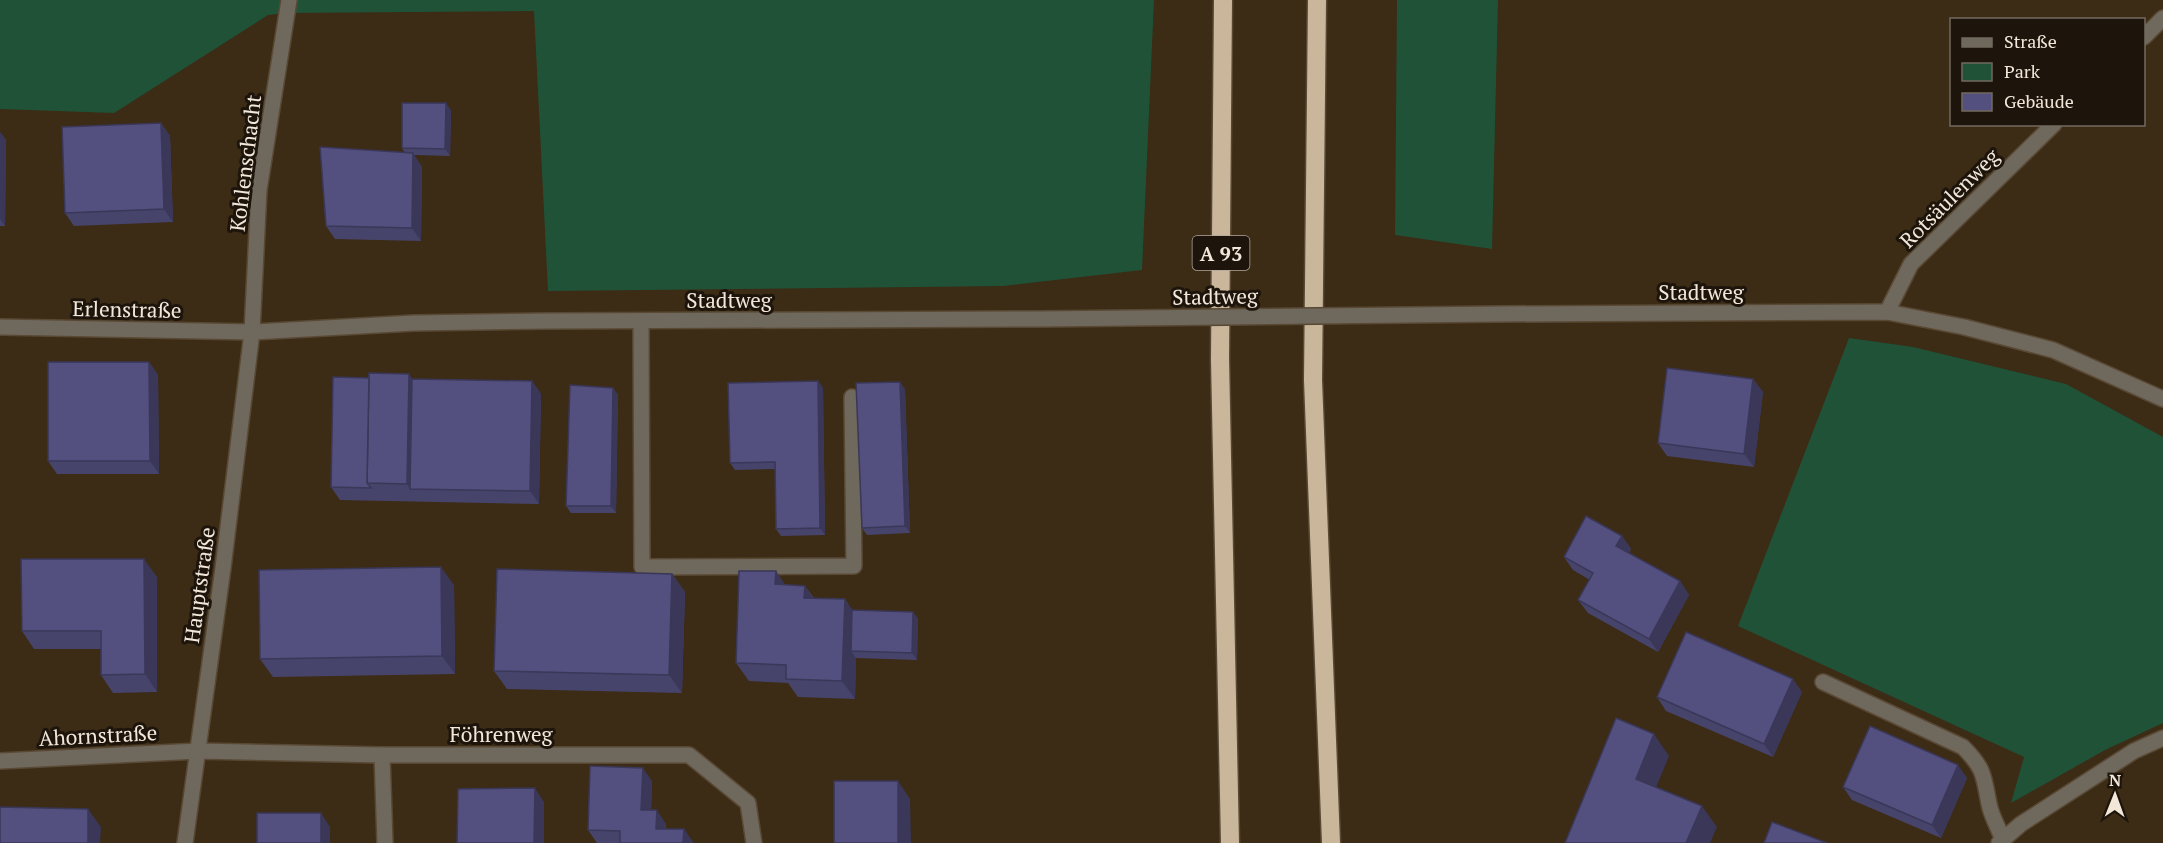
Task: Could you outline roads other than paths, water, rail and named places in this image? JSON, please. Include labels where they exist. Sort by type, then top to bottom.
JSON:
[{"type":"highway","name":"A 93","points":[[1223,0],[1220,359],[1230,843]]},
{"type":"highway","points":[[1317,0],[1313,380],[1331,843]]},
{"type":"street","name":"Kohlenschacht","points":[[252,332],[259,190],[289,0]]},
{"type":"street","points":[[2145,36],[2163,18]]},
{"type":"street","name":"Rotsäulenweg","points":[[1887,312],[1911,264],[2052,126]]},
{"type":"street","name":"Stadtweg","points":[[252,332],[414,323],[549,321],[1887,312],[1964,327],[2053,350],[2163,399]]},
{"type":"street","points":[[641,321],[642,567],[854,566],[852,397]]},
{"type":"street","name":"Erlenstraße","points":[[0,327],[252,332]]},
{"type":"street","name":"Hauptstraße","points":[[185,843],[223,568],[252,332]]},
{"type":"street","points":[[1824,682],[1964,747],[1982,770],[1990,811],[2001,841],[2021,824],[2125,757],[2163,738]]},
{"type":"street","name":"Föhrenweg","points":[[198,751],[382,755],[689,755],[748,803],[754,843]]},
{"type":"street","name":"Ahornstraße","points":[[0,761],[198,751]]},
{"type":"street","points":[[382,755],[384,843]]}]
